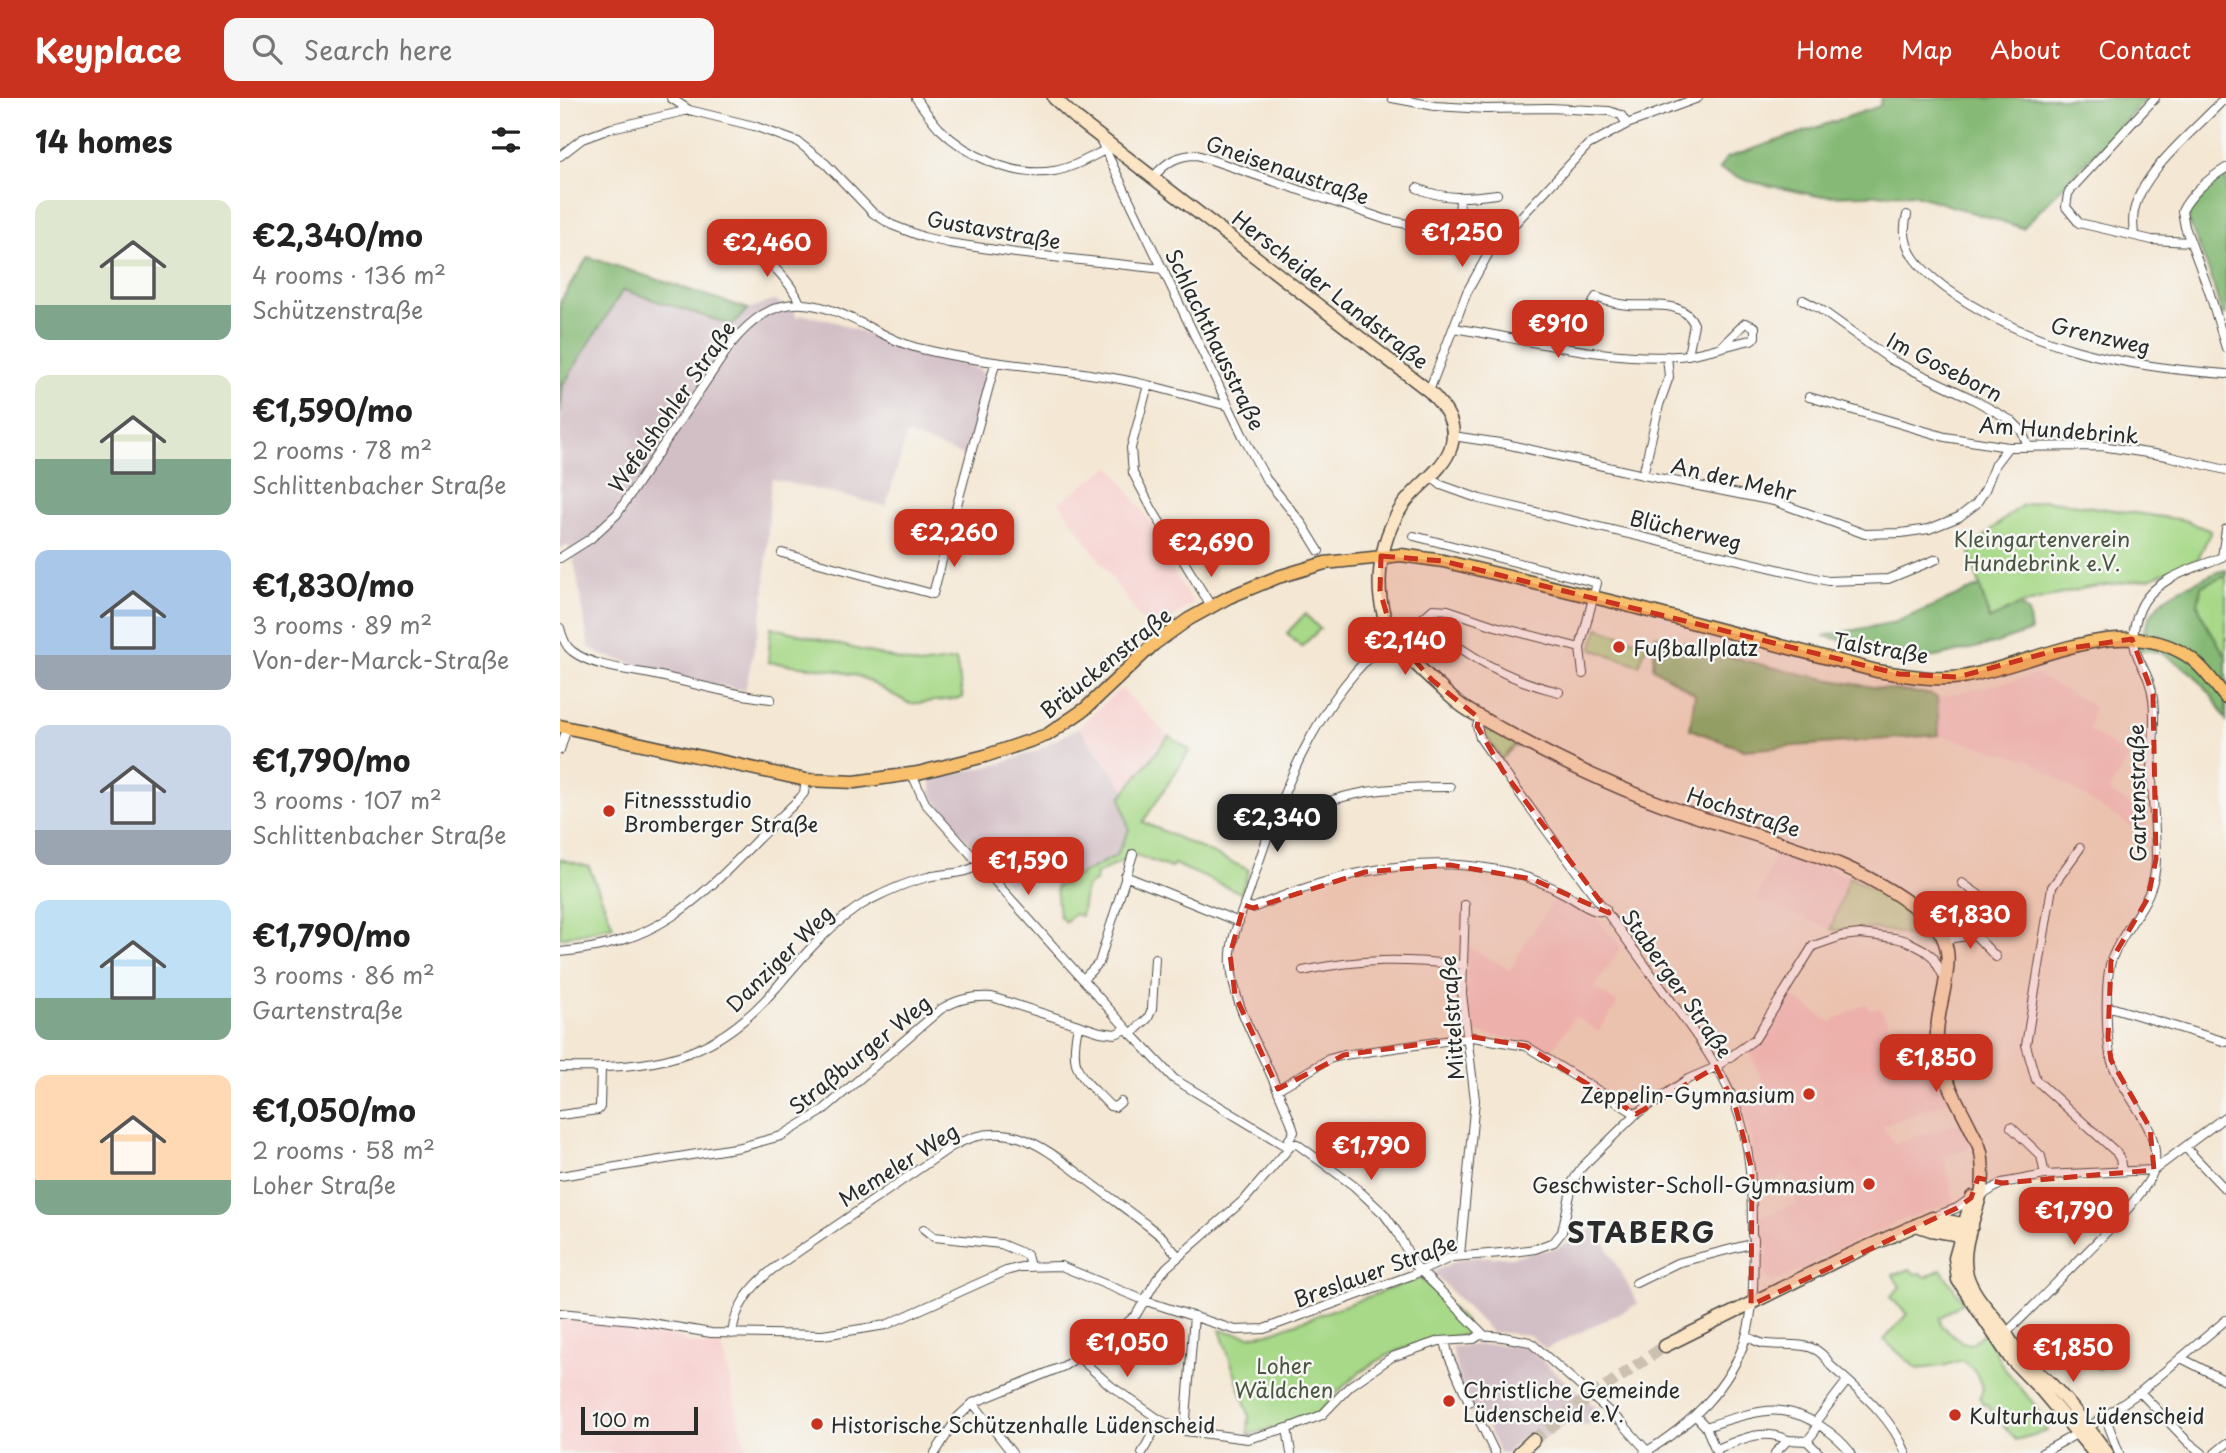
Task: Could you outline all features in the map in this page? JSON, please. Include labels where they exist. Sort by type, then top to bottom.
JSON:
[{"type":"main road","name":"Herscheider Landstraße","points":[[1054,98],[1429,391],[1446,409],[1453,436]]},
{"type":"main road","points":[[1381,556],[1401,508],[1448,453],[1453,436]]},
{"type":"main road","name":"Talstraße","points":[[1381,556],[1407,555],[1443,561],[1594,597],[1877,671],[1899,674],[1958,677],[1986,672],[2057,650],[2114,639],[2152,640],[2185,654],[2202,668],[2226,698]]},
{"type":"main road","name":"Bräuckenstraße","points":[[564,727],[806,780],[855,782],[912,774],[985,756],[1047,735],[1085,709],[1154,644],[1212,606],[1249,589],[1310,568],[1336,561],[1381,556]]},
{"type":"main road","name":"Hochstraße","points":[[1381,556],[1380,591],[1383,610],[1393,636],[1408,657],[1460,706],[1619,788],[1677,810],[1817,855],[1846,868],[1871,880],[1914,908],[1930,920],[1946,939]]},
{"type":"main road","points":[[1946,939],[1949,955],[1937,1023],[1939,1059],[1979,1147],[1982,1162],[1975,1198],[1956,1253],[1958,1280],[2010,1358],[2107,1453]]},
{"type":"main road","points":[[1665,1346],[1916,1224],[1965,1229]]},
{"type":"main road","points":[[1931,1224],[1956,1253]]},
{"type":"main road","points":[[1965,1229],[1968,1243],[1966,1273],[1974,1292],[2024,1360],[2050,1383],[2083,1430],[2094,1453]]},
{"type":"main road","points":[[1519,1453],[1533,1440]]},
{"type":"street","name":"Gustavstraße","points":[[671,98],[689,110],[754,126],[797,142],[826,164],[873,213],[892,225],[923,237],[1057,258],[1163,269]]},
{"type":"street","points":[[916,98],[938,127],[956,142],[971,153],[1010,168],[1030,172],[1054,172],[1105,150]]},
{"type":"street","points":[[1392,98],[1435,106],[1486,109],[1550,107],[1609,111],[1621,115],[1627,124]]},
{"type":"street","points":[[1429,391],[1478,269],[1491,249],[1588,145],[1627,124],[1698,98]]},
{"type":"street","points":[[2155,98],[2068,194],[2066,207],[2079,223],[2152,240],[2190,242]]},
{"type":"street","points":[[2134,234],[2135,206],[2150,178],[2176,146],[2225,98]]},
{"type":"street","name":"Gustavstraße","points":[[560,156],[582,139],[612,128],[689,110]]},
{"type":"street","name":"Schlachthausstraße","points":[[1097,134],[1266,479],[1303,525],[1319,551]]},
{"type":"street","name":"Gneisenaustraße","points":[[1154,176],[1172,159],[1183,155],[1197,155],[1387,220],[1411,226],[1458,231],[1495,229],[1506,233]]},
{"type":"street","points":[[2226,167],[2207,180],[2188,199],[2182,211],[2226,348]]},
{"type":"street","points":[[1417,188],[1431,194],[1460,198],[1497,194]]},
{"type":"street","points":[[1458,231],[1460,198]]},
{"type":"street","name":"Grenzweg","points":[[1907,215],[1905,237],[1915,262],[1973,307],[2003,324],[2046,342],[2091,355],[2186,371],[2226,374]]},
{"type":"street","points":[[745,243],[773,264],[792,285],[800,303],[834,312],[912,346],[964,359],[1091,374],[1148,385],[1228,406]]},
{"type":"street","points":[[1588,314],[1596,298],[1628,305],[1677,308],[1686,313],[1694,324],[1688,355]]},
{"type":"street","name":"Im Goseborn","points":[[1802,300],[1820,309],[1891,360],[2012,421],[2021,430],[2028,446]]},
{"type":"street","name":"Wefelshohler Straße","points":[[560,558],[590,539],[622,508],[731,344],[751,321],[779,307],[800,303]]},
{"type":"street","points":[[1454,328],[1599,352],[1688,355],[1722,345]]},
{"type":"street","points":[[1643,475],[1659,405],[1669,377],[1667,356]]},
{"type":"street","points":[[782,553],[933,593],[995,363]]},
{"type":"street","points":[[1148,385],[1131,448],[1133,473],[1153,511],[1212,606]]},
{"type":"street","name":"Am Hundebrink","points":[[1810,397],[1945,437],[2008,447],[2101,446],[2166,456],[2226,470]]},
{"type":"street","name":"An der Mehr","points":[[1453,436],[1506,444],[1774,501],[1865,534],[1928,529],[1968,510],[1985,490],[1995,464],[2008,447]]},
{"type":"street","name":"Blücherweg","points":[[1430,476],[1456,492],[1492,502],[1828,581],[1888,579],[1937,559]]},
{"type":"street","points":[[2132,639],[2140,607],[2154,589],[2224,557],[2226,529]]},
{"type":"street","points":[[1414,536],[1597,583],[1580,648],[1583,674]]},
{"type":"street","points":[[1559,692],[1541,688],[1492,668],[1455,645],[1423,618],[1433,609],[1448,610],[1495,626],[1580,648]]},
{"type":"street","points":[[560,628],[572,651],[597,662],[631,673],[655,675],[721,692],[771,699]]},
{"type":"street","points":[[935,1453],[958,1417],[973,1403],[1041,1377],[1078,1357],[1136,1315],[1160,1275],[1178,1256],[1246,1198],[1290,1147],[1288,1141],[1294,1132],[1278,1089],[1235,995],[1230,954],[1244,905],[1301,758],[1323,717],[1366,661],[1393,636]]},
{"type":"street","name":"Gartenstraße","points":[[2132,639],[2133,649],[2153,695],[2152,798],[2155,876],[2148,898],[2111,961],[2107,1006],[2109,1052],[2129,1094],[2150,1128],[2154,1170]]},
{"type":"street","name":"Staberger Straße","points":[[1480,718],[1477,726],[1480,738],[1606,909],[1716,1066],[1735,1103],[1752,1170],[1754,1245],[1751,1305]]},
{"type":"street","points":[[560,750],[564,727]]},
{"type":"street","points":[[912,774],[925,803],[1174,1079],[1284,1145],[1297,1144],[1371,1202],[1397,1232],[1414,1264],[1485,1336]]},
{"type":"street","points":[[560,952],[613,944],[640,934],[695,901],[800,798],[804,793],[806,780]]},
{"type":"street","points":[[1278,814],[1287,818],[1324,801],[1359,792],[1392,788],[1450,787]]},
{"type":"street","points":[[2080,848],[2052,887],[2026,1045],[2036,1080],[2116,1152],[2122,1171]]},
{"type":"street","points":[[1083,979],[1099,962],[1133,855]]},
{"type":"street","name":"Danziger Weg","points":[[560,1067],[626,1068],[660,1063],[706,1045],[748,1017],[821,936],[853,910],[912,882],[965,870],[979,864]]},
{"type":"street","points":[[1244,905],[1253,908],[1324,881],[1378,869],[1450,865],[1482,867],[1532,879],[1560,891],[1594,911],[1606,909]]},
{"type":"street","points":[[1125,876],[1239,922]]},
{"type":"street","points":[[1962,883],[1979,895],[1975,935]]},
{"type":"street","name":"Mittelstraße","points":[[1460,1255],[1475,1100],[1462,994],[1465,905]]},
{"type":"street","name":"Breslauer Straße","points":[[560,1313],[623,1318],[684,1330],[732,1334],[823,1335],[871,1329],[903,1318],[991,1276],[1030,1266],[1061,1266],[1146,1301],[1236,1330],[1264,1329],[1460,1255],[1513,1252],[1547,1245],[1557,1240],[1563,1229],[1573,1181],[1578,1171],[1636,1114],[1755,1039],[1813,946],[1842,936],[1860,934],[1876,934],[1908,941],[1933,957],[1945,980]]},
{"type":"street","points":[[1946,939],[1975,935]]},
{"type":"street","points":[[1975,935],[1996,957]]},
{"type":"street","points":[[1129,1031],[1148,1018],[1152,1009],[1155,958]]},
{"type":"street","points":[[1303,971],[1342,963],[1380,960],[1463,965]]},
{"type":"street","name":"Straßburger Weg","points":[[560,1176],[741,1147],[781,1136],[821,1112],[941,1009],[970,997],[992,997],[1108,1034],[1129,1031]]},
{"type":"street","points":[[2107,1006],[2226,1042]]},
{"type":"street","points":[[1078,1026],[1074,1058],[1077,1070],[1110,1106],[1115,1107],[1121,1102]]},
{"type":"street","points":[[1278,1089],[1329,1059],[1468,1038],[1526,1046],[1636,1114]]},
{"type":"street","points":[[560,1115],[598,1110],[601,1068]]},
{"type":"street","points":[[2006,1333],[2102,1237],[2154,1170],[2226,1116]]},
{"type":"street","points":[[2011,1126],[2041,1156],[2045,1175]]},
{"type":"street","name":"Memeler Weg","points":[[732,1334],[740,1305],[754,1285],[772,1269],[951,1147],[982,1135],[1018,1136],[1047,1149],[1155,1231],[1178,1256]]},
{"type":"street","points":[[2185,1147],[2226,1190]]},
{"type":"street","points":[[1931,1224],[2002,1183],[2045,1175],[2154,1170]]},
{"type":"street","points":[[1981,1174],[1991,1181],[2002,1183]]},
{"type":"street","points":[[924,1229],[934,1237],[1001,1244],[1027,1255],[1030,1266]]},
{"type":"street","points":[[1636,1283],[1677,1263],[1754,1245]]},
{"type":"street","points":[[1078,1357],[1111,1386],[1160,1420],[1185,1431],[1248,1439],[1322,1415],[1350,1386],[1392,1356],[1445,1341],[1485,1336],[1503,1337],[1530,1342],[1621,1422],[1647,1452],[1695,1415],[1729,1376],[1746,1336],[1751,1305]]},
{"type":"street","points":[[1185,1431],[1194,1316]]},
{"type":"street","points":[[2042,1453],[2083,1430],[2140,1391],[2226,1320]]},
{"type":"street","points":[[1746,1336],[1770,1345],[1809,1345],[1881,1410],[1906,1453]]},
{"type":"street","points":[[1445,1341],[1449,1357],[1469,1402]]},
{"type":"street","points":[[2181,1358],[2226,1381]]},
{"type":"street","points":[[1807,1441],[1815,1431],[1821,1414],[1847,1381]]},
{"type":"street","points":[[2140,1391],[2182,1437],[2202,1453]]},
{"type":"street","points":[[973,1403],[1012,1453]]},
{"type":"street","points":[[1706,1427],[1735,1418],[1784,1411],[1816,1424],[1843,1443],[1851,1453]]},
{"type":"street","points":[[1695,1415],[1706,1427],[1717,1451],[1740,1439],[1776,1434],[1788,1440],[1807,1441],[1819,1453]]},
{"type":"street","points":[[2105,1416],[2119,1453]]},
{"type":"street","points":[[1142,1453],[1160,1420]]},
{"type":"street","points":[[1480,1422],[1495,1453]]},
{"type":"street","points":[[1287,1428],[1291,1453]]},
{"type":"street","points":[[1775,1453],[1788,1440]]},
{"type":"street","points":[[2215,1453],[2226,1444]]},
{"type":"highlighted area","points":[[1381,556],[1443,561],[1899,674],[1958,677],[2057,650],[2132,639],[2153,695],[2156,859],[2148,898],[2111,961],[2108,1038],[2111,1060],[2150,1128],[2154,1170],[2002,1183],[1978,1178],[1971,1198],[1957,1208],[1751,1305],[1752,1170],[1735,1105],[1716,1067],[1636,1114],[1526,1046],[1473,1037],[1344,1055],[1278,1089],[1235,995],[1230,954],[1244,905],[1253,908],[1365,872],[1450,865],[1532,879],[1609,913],[1503,771],[1477,726],[1479,718],[1432,680],[1393,636],[1380,591]]},
{"type":"shaded area","points":[[624,290],[732,325],[748,309],[775,300],[795,312],[796,317],[804,315],[830,320],[926,357],[978,368],[987,378],[967,457],[907,435],[886,506],[772,479],[764,603],[745,691],[602,655],[589,647],[575,565],[568,545],[560,548],[560,413],[563,385]]},
{"type":"shaded area","points":[[1111,466],[1172,553],[1165,559],[1193,603],[1151,634],[1059,502]]},
{"type":"shaded area","points":[[2037,675],[2093,706],[2089,730],[2129,757],[2109,791],[2144,814],[2148,838],[2029,760],[1939,735],[1937,698]]},
{"type":"shaded area","points":[[1121,688],[1169,736],[1126,791],[1079,727]]},
{"type":"shaded area","points":[[1079,727],[1126,791],[1121,798],[1129,830],[1116,856],[1056,887],[1036,862],[1009,886],[945,816],[932,794],[930,783],[935,778],[999,764],[1034,752]]},
{"type":"shaded area","points":[[1778,848],[1849,877],[1831,929],[1757,900]]},
{"type":"shaded area","points":[[1558,894],[1596,918],[1621,947],[1594,988],[1618,1003],[1598,1032],[1575,1016],[1549,1055],[1527,1042],[1473,1032],[1465,996],[1467,946],[1510,970]]},
{"type":"shaded area","points":[[1790,995],[1831,1022],[1866,1003],[1869,1009],[1880,1008],[1901,1047],[1900,1057],[1931,1047],[1934,1066],[1950,1101],[1882,1126],[1895,1144],[1960,1122],[1971,1147],[1944,1157],[1954,1202],[1897,1222],[1824,1256],[1803,1270],[1772,1282],[1765,1276],[1763,1260],[1769,1248],[1761,1240],[1757,1218],[1797,1204],[1785,1175],[1758,1191],[1752,1139],[1741,1102],[1766,1089],[1749,1050],[1758,1042],[1786,997]]},
{"type":"shaded area","points":[[1596,1227],[1638,1304],[1546,1349],[1529,1335],[1491,1332],[1434,1274],[1458,1260],[1470,1257],[1511,1257],[1557,1248]]},
{"type":"shaded area","points":[[560,1319],[602,1321],[654,1330],[683,1338],[683,1342],[708,1346],[709,1342],[721,1342],[742,1434],[750,1453],[560,1453]]},
{"type":"shaded area","points":[[1496,1344],[1526,1347],[1598,1409],[1588,1426],[1565,1424],[1540,1442],[1520,1439],[1507,1453],[1499,1453],[1488,1428],[1481,1418],[1476,1421],[1467,1405],[1451,1347]]},
{"type":"green space","points":[[1881,98],[2147,98],[2023,228],[1912,194],[1818,196],[1748,181],[1719,169],[1726,158],[1880,106]]},
{"type":"green space","points":[[2226,174],[2226,314],[2222,315],[2210,274],[2188,219],[2191,203]]},
{"type":"green space","points":[[588,257],[748,309],[732,325],[623,290],[563,385],[560,413],[560,302]]},
{"type":"green space","name":"Kleingartenverein Hundebrink e.V.","points":[[2043,500],[2184,520],[2211,531],[2198,559],[2149,579],[2085,588],[2019,605],[1990,620],[1970,552],[1991,530],[2021,506]]},
{"type":"green space","points":[[2226,570],[2226,576],[2201,586],[2198,605],[2207,626],[2226,656],[2226,720],[2212,696],[2193,674],[2161,652],[2139,650],[2149,618],[2165,599],[2188,585]]},
{"type":"green space","points":[[2226,576],[2226,656],[2207,626],[2198,605],[2201,586]]},
{"type":"green space","points":[[1980,586],[1989,620],[2019,605],[2028,612],[2031,631],[1996,643],[1936,657],[1906,658],[1867,645],[1823,636],[1896,622]]},
{"type":"green space","points":[[1305,614],[1320,629],[1301,647],[1287,633]]},
{"type":"green space","points":[[771,627],[919,665],[956,660],[963,698],[910,704],[861,677],[834,670],[768,662]]},
{"type":"green space","name":"Fußballplatz","points":[[1598,628],[1647,644],[1639,665],[1592,649]]},
{"type":"green space","points":[[1655,635],[1792,672],[1931,694],[1937,698],[1939,735],[1744,750],[1690,729],[1695,694],[1653,668]]},
{"type":"green space","points":[[1490,729],[1519,747],[1514,746],[1502,759],[1483,732]]},
{"type":"green space","points":[[1169,736],[1190,750],[1143,822],[1249,870],[1241,893],[1174,864],[1171,868],[1127,852],[1124,860],[1096,874],[1095,882],[1086,887],[1081,916],[1074,914],[1065,922],[1059,915],[1056,887],[1116,856],[1129,830],[1121,797]]},
{"type":"green space","points":[[560,859],[589,867],[613,926],[560,938]]},
{"type":"green space","points":[[1849,877],[1909,912],[1937,942],[1930,947],[1890,931],[1831,929]]},
{"type":"green space","points":[[1910,1269],[1915,1274],[1920,1273],[1926,1277],[1941,1269],[1963,1302],[1940,1318],[1941,1325],[1962,1342],[1971,1344],[1985,1332],[2003,1367],[2035,1405],[2047,1431],[2016,1440],[1986,1404],[1983,1405],[1980,1397],[1983,1389],[1975,1371],[1962,1360],[1943,1366],[1917,1369],[1884,1340],[1907,1314],[1890,1297],[1900,1287],[1893,1275]]},
{"type":"green space","name":"Loher Wäldchen","points":[[1420,1278],[1465,1322],[1466,1335],[1417,1344],[1387,1356],[1358,1374],[1314,1415],[1248,1435],[1249,1415],[1220,1330],[1250,1336],[1269,1333]]},
{"type":"green space","points":[[2077,1324],[2108,1361],[2099,1369],[2082,1354],[2079,1357],[2061,1339]]},
{"type":"tunnel","points":[[1533,1440],[1665,1346]]},
{"type":"place","name":"Fußballplatz","points":[[1619,647]]},
{"type":"place","name":"Fitnessstudio Bromberger Straße","points":[[609,811]]},
{"type":"place","name":"Zeppelin-Gymnasium","points":[[1809,1094]]},
{"type":"place","name":"Geschwister-Scholl-Gymnasium","points":[[1869,1184]]},
{"type":"place","name":"Christliche Gemeinde Lüdenscheid e.V.","points":[[1449,1401]]},
{"type":"place","name":"Kulturhaus Lüdenscheid","points":[[1955,1415]]},
{"type":"place","name":"Historische Schützenhalle Lüdenscheid","points":[[817,1424]]},
{"type":"district","name":"STABERG","points":[[1642,1231]]}]
